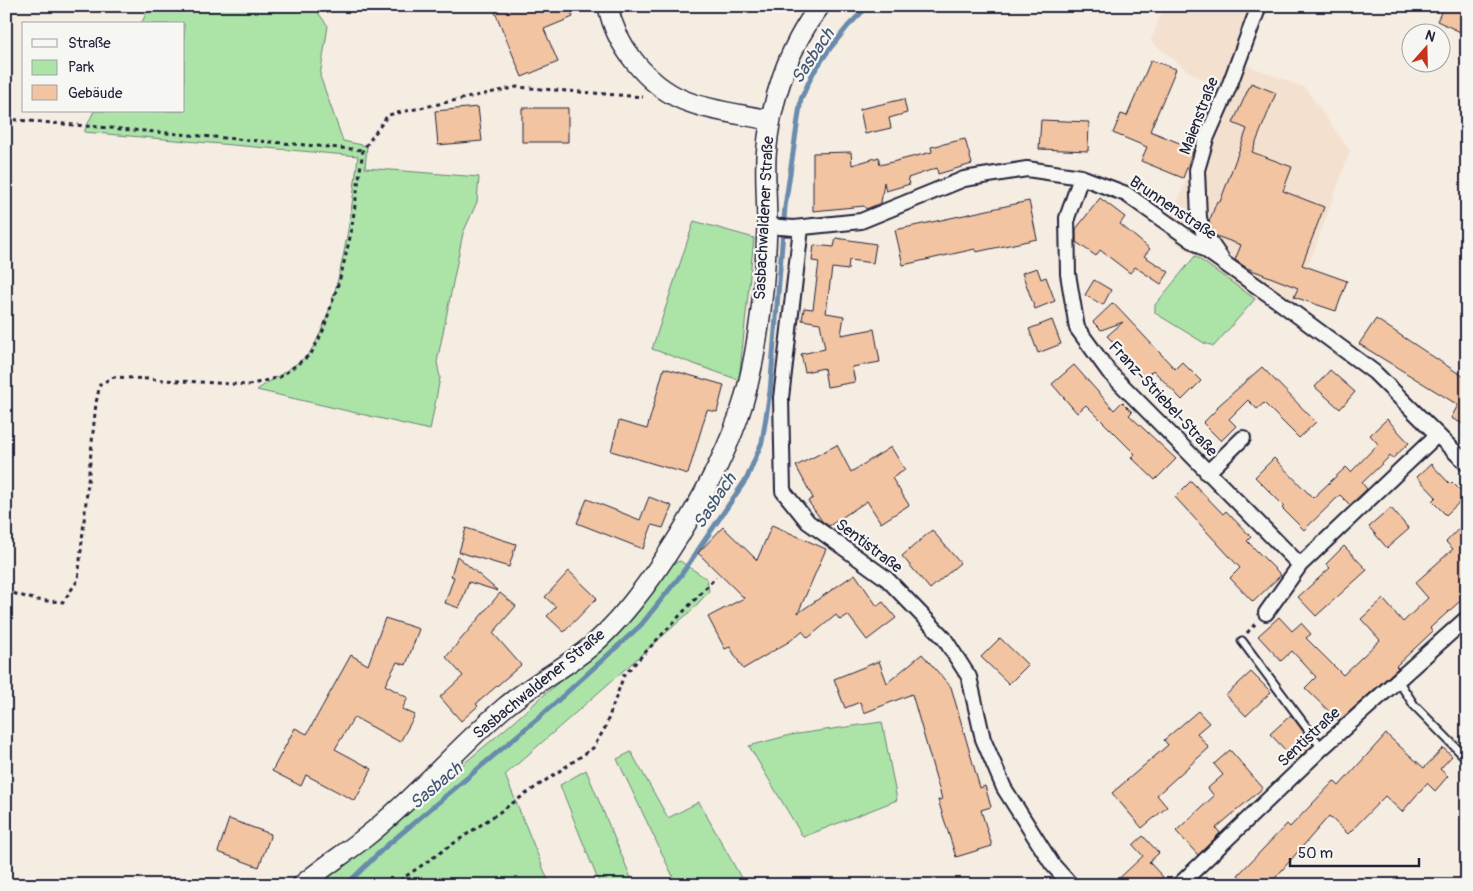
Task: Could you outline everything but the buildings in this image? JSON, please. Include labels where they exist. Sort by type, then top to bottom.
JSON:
[{"type":"main road","name":"Sasbachwaldener Straße","points":[[302,885],[367,836],[506,707],[542,678],[585,651],[613,623],[641,590],[702,495],[727,448],[743,404],[752,368],[771,226],[766,159],[769,120],[725,112],[682,100],[654,81],[630,57],[610,17],[608,6]]},
{"type":"main road","points":[[769,120],[778,87],[796,48],[820,6]]},
{"type":"street","name":"Maienstraße","points":[[1226,265],[1203,232],[1199,218],[1197,170],[1206,139],[1228,89],[1260,6]]},
{"type":"street","name":"Brunnenstraße","points":[[771,226],[798,228],[861,221],[964,179],[1027,169],[1082,177],[1126,194],[1374,372],[1467,464]]},
{"type":"street","name":"Franz-Striebel-Straße","points":[[1082,177],[1068,218],[1068,274],[1077,328],[1109,372],[1300,565]]},
{"type":"street","name":"Sentistraße","points":[[798,228],[781,398],[783,491],[808,522],[887,579],[944,638],[969,677],[983,740],[1004,788],[1052,864],[1071,885]]},
{"type":"street","points":[[1266,614],[1300,565],[1437,435]]},
{"type":"street","name":"Franz-Striebel-Straße","points":[[1207,473],[1243,438]]},
{"type":"street","name":"Sentistraße","points":[[1179,885],[1322,748],[1467,618]]},
{"type":"lane","points":[[1242,641],[1322,748]]},
{"type":"lane","points":[[1397,679],[1414,705],[1467,759]]},
{"type":"path","points":[[6,591],[36,600],[64,602],[78,580],[96,403],[100,384],[114,377],[249,385],[280,377],[311,354],[323,330],[341,275],[351,233],[363,150],[388,116],[517,87],[653,97]]},
{"type":"path","points":[[6,119],[363,150]]},
{"type":"path","points":[[393,885],[593,748],[605,728],[624,675],[716,577]]},
{"type":"path","points":[[1242,641],[1248,630],[1266,614]]},
{"type":"shaded area","points":[[1164,6],[1256,6],[1242,63],[1305,88],[1350,151],[1316,245],[1288,314],[1255,299],[1164,234],[1224,89],[1189,72],[1151,41]]},
{"type":"green space","points":[[150,6],[313,6],[328,26],[320,76],[343,141],[367,146],[365,168],[479,177],[477,202],[463,233],[437,362],[440,378],[430,430],[257,390],[306,356],[320,333],[337,284],[343,257],[358,156],[84,132],[94,112],[185,112],[185,22],[142,22]]},
{"type":"green space","points":[[694,221],[754,238],[739,380],[652,349]]},
{"type":"green space","points":[[1195,256],[1255,299],[1214,346],[1204,343],[1155,313],[1155,305]]},
{"type":"green space","points":[[680,561],[707,579],[709,591],[692,610],[505,775],[550,885],[319,885],[504,730],[622,627],[673,563]]},
{"type":"green space","points":[[882,722],[897,800],[803,837],[749,746],[790,735]]},
{"type":"green space","points":[[631,752],[668,818],[699,802],[745,885],[677,885],[617,759]]},
{"type":"green space","points":[[586,770],[634,885],[600,885],[560,785]]},
{"type":"waterway","name":"Sasbach","points":[[346,885],[384,848],[543,714],[641,625],[681,575],[747,478],[762,442],[770,392],[785,207],[801,99],[813,73],[828,51],[848,26],[868,6]]}]
